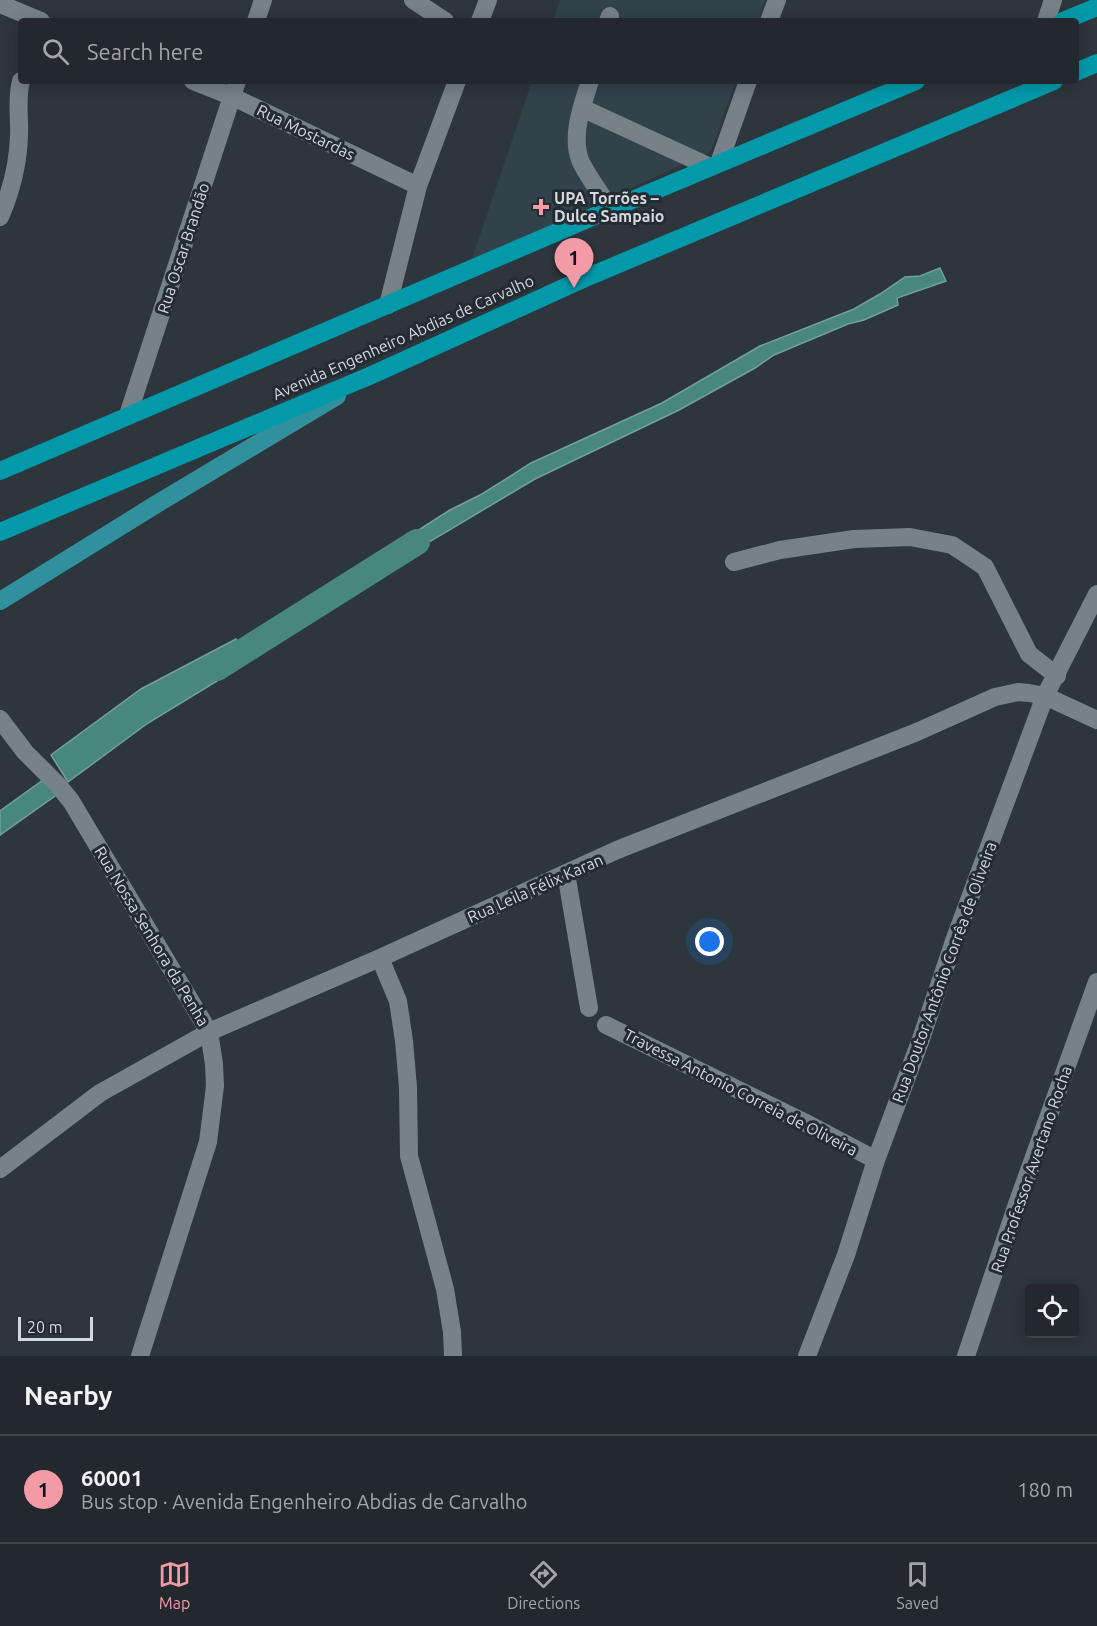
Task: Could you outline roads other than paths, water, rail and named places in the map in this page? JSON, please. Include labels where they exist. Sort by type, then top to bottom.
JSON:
[{"type":"highway","points":[[1070,18],[1097,7]]},
{"type":"highway","points":[[1079,71],[1097,63]]},
{"type":"highway","name":"Avenida Engenheiro Abdias de Carvalho","points":[[0,471],[909,84]]},
{"type":"highway","name":"Avenida Engenheiro Abdias de Carvalho","points":[[0,532],[374,374],[583,279],[1047,84]]},
{"type":"main road","points":[[0,601],[374,374]]},
{"type":"street","points":[[257,18],[262,0]]},
{"type":"street","points":[[413,0],[440,18]]},
{"type":"street","points":[[481,18],[488,0]]},
{"type":"street","points":[[770,18],[777,0]]},
{"type":"street","points":[[1047,18],[1053,0]]},
{"type":"street","points":[[0,4],[34,18]]},
{"type":"street","points":[[0,218],[6,204],[17,156],[18,92],[20,84]]},
{"type":"street","name":"Rua Mostardas","points":[[209,84],[235,89],[418,186]]},
{"type":"street","points":[[388,305],[418,186],[457,84]]},
{"type":"street","points":[[589,84],[577,132],[578,150],[581,162],[611,209]]},
{"type":"street","points":[[582,108],[715,165],[747,84]]},
{"type":"street","name":"Rua Oscar Brandão","points":[[128,416],[235,89]]},
{"type":"street","points":[[734,562],[780,550],[863,538],[910,537],[952,545],[985,567],[1029,654],[1057,676]]},
{"type":"street","name":"Rua Doutor Antônio Corrêa de Oliveira","points":[[807,1356],[846,1255],[876,1160],[954,941],[1046,696],[1097,594]]},
{"type":"street","name":"Rua Leila Félix Karan","points":[[0,1169],[100,1093],[209,1032],[628,846],[917,732],[995,697],[1018,692],[1046,696],[1097,720]]},
{"type":"street","name":"Rua Nossa Senhora da Penha","points":[[0,719],[25,752],[71,801],[209,1032],[215,1086],[208,1142],[141,1356]]},
{"type":"street","points":[[566,873],[589,1008]]},
{"type":"street","points":[[380,958],[399,1001],[408,1086],[409,1155],[446,1289],[453,1356]]},
{"type":"street","name":"Rua Professor Avertano Rocha","points":[[966,1356],[1017,1204],[1097,982]]},
{"type":"street","name":"Travessa Antonio Correia de Oliveira","points":[[606,1025],[876,1160]]},
{"type":"waterway","points":[[217,668],[417,542]]},
{"type":"place","name":"UPA Torrões – Dulce Sampaio","points":[[541,207]]},
{"type":"place","name":"60001","points":[[574,288]]}]
